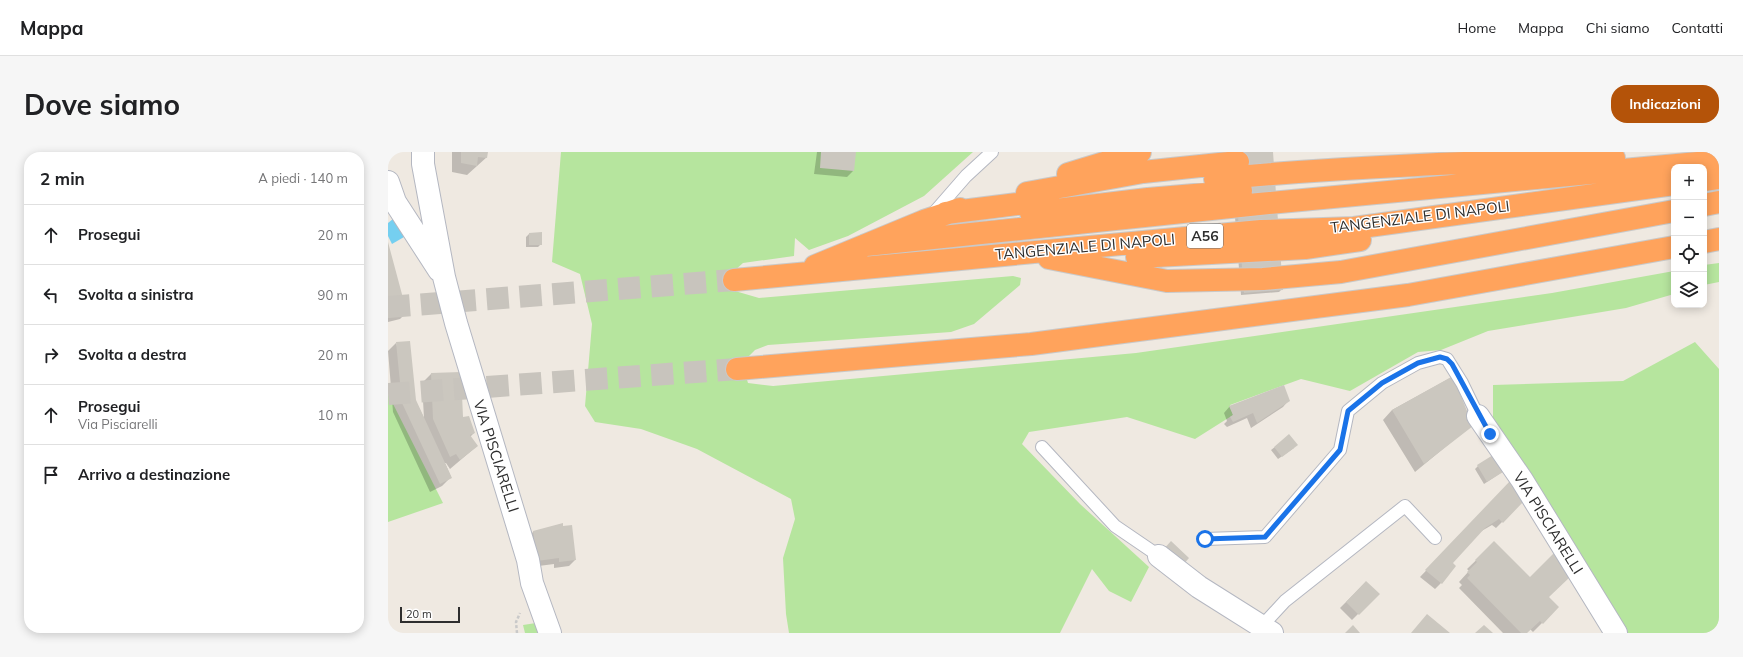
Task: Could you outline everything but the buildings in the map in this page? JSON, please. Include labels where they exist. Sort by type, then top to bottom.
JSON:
[{"type":"highway","points":[[1093,166],[1127,152]]},
{"type":"highway","points":[[793,274],[937,216],[1140,152]]},
{"type":"highway","points":[[1044,182],[1145,160],[1203,152]]},
{"type":"highway","points":[[990,199],[1143,172],[1256,160],[1535,152]]},
{"type":"highway","points":[[937,216],[1158,185],[1257,175],[1475,162],[1719,154]]},
{"type":"highway","points":[[901,230],[1148,199],[1719,154]]},
{"type":"highway","points":[[866,245],[1259,204],[1719,161]]},
{"type":"highway","points":[[1707,170],[1719,168]]},
{"type":"highway","points":[[832,259],[1159,226],[1367,212],[1671,174]]},
{"type":"highway","points":[[1707,180],[1719,178]]},
{"type":"highway","name":"TANGENZIALE DI NAPOLI","points":[[734,280],[1028,254],[1261,231],[1354,228],[1671,184]]},
{"type":"highway","points":[[1707,191],[1719,189]]},
{"type":"highway","points":[[1028,254],[1139,257],[1305,248],[1671,196]]},
{"type":"highway","points":[[1707,202],[1719,201]]},
{"type":"highway","points":[[1707,204],[1719,201]]},
{"type":"highway","points":[[1105,269],[1184,269],[1262,265],[1359,253],[1671,206]]},
{"type":"highway","points":[[1028,254],[1167,281],[1263,279],[1341,272],[1671,211]]},
{"type":"highway","points":[[1707,241],[1719,239]]},
{"type":"highway","points":[[737,369],[1039,343],[1408,295],[1671,248]]},
{"type":"street","points":[[423,152],[423,164],[444,278]]},
{"type":"street","points":[[388,182],[395,202],[444,278]]},
{"type":"street","name":"VIA PISCIARELLI","points":[[444,278],[477,398],[528,560],[532,583],[540,609],[550,633]]},
{"type":"street","name":"VIA PISCIARELLI","points":[[1478,416],[1522,480],[1616,633]]},
{"type":"street","points":[[1158,556],[1199,586],[1267,630]]},
{"type":"lane","points":[[937,216],[966,176],[992,152]]},
{"type":"lane","points":[[1205,539],[1265,537],[1340,450],[1348,411],[1382,383],[1418,363],[1440,357],[1447,359],[1462,383],[1478,416]]},
{"type":"lane","points":[[1042,447],[1115,526],[1158,556]]},
{"type":"lane","points":[[1267,630],[1286,601],[1405,506],[1435,538]]},
{"type":"green space","points":[[561,152],[973,152],[924,196],[848,236],[809,250],[795,238],[794,256],[743,263],[733,272],[735,291],[759,298],[1013,276],[1021,278],[1020,285],[974,324],[951,332],[768,345],[755,350],[742,363],[748,383],[773,386],[1136,353],[1552,293],[1671,272],[1671,295],[1626,308],[1488,331],[1441,350],[1418,352],[1350,391],[1301,379],[1230,405],[1233,415],[1195,439],[1127,417],[1029,432],[1022,444],[1080,504],[1149,567],[1131,602],[1109,591],[1092,569],[1060,633],[789,633],[786,614],[783,558],[795,519],[791,499],[697,449],[641,429],[595,422],[585,406],[592,324],[580,274],[552,262]]},
{"type":"green space","points":[[1719,263],[1719,282],[1707,284],[1707,265]]},
{"type":"green space","points":[[1695,342],[1719,369],[1719,633],[1622,633],[1493,419],[1493,385],[1623,381]]},
{"type":"green space","points":[[388,394],[443,503],[388,522]]},
{"type":"green space","points":[[536,623],[541,633],[525,633],[523,625]]},
{"type":"water","points":[[393,219],[404,237],[392,244],[388,236],[388,223]]},
{"type":"tunnel","points":[[388,307],[734,280]]},
{"type":"tunnel","points":[[388,394],[737,369]]},
{"type":"route","points":[[1205,539],[1265,537],[1340,450],[1348,411],[1382,383],[1418,363],[1431,358],[1440,357],[1447,359],[1452,364],[1478,416],[1490,434]]}]
